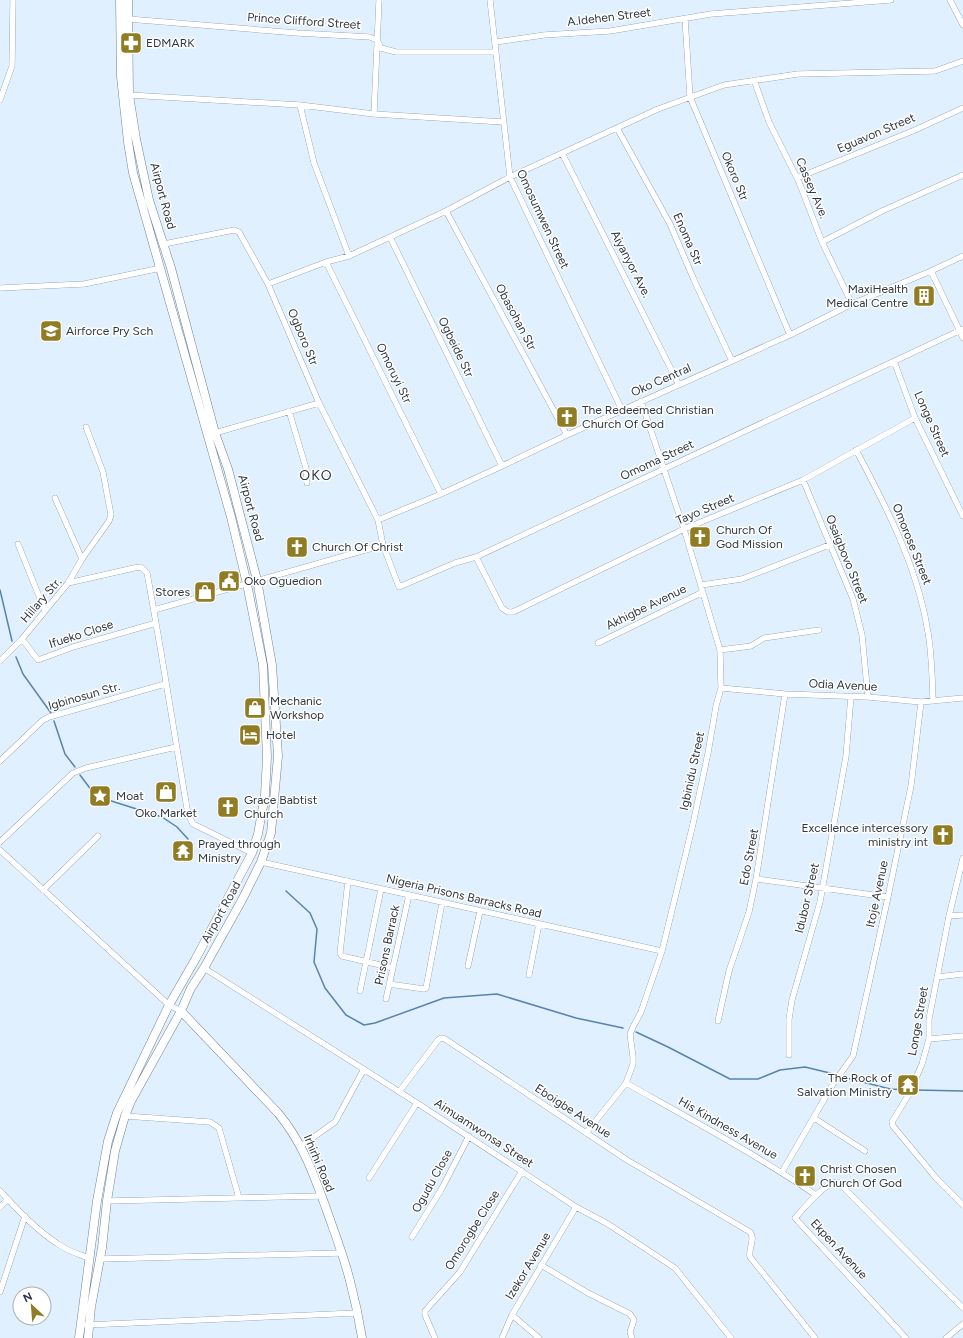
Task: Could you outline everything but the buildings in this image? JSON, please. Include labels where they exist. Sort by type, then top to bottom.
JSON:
[{"type":"main road","name":"Airport Road","points":[[79,1338],[97,1201],[108,1141],[117,1113],[169,1005],[196,960],[252,853],[258,834],[265,795],[267,757],[263,665],[248,584],[221,480],[133,173],[128,142],[120,59],[120,0]]},
{"type":"main road","name":"Airport Road","points":[[88,1338],[91,1307],[102,1248],[107,1200],[115,1151],[125,1116],[131,1102],[181,1011],[191,988],[204,968],[242,900],[261,862],[271,833],[278,756],[272,665],[257,580],[228,469],[215,433],[164,244],[148,193],[136,139],[129,95],[128,0]]},
{"type":"main road","name":"Irhirhi Road","points":[[181,1011],[278,1113],[290,1127],[301,1146],[342,1253],[350,1280],[362,1338]]},
{"type":"street","points":[[0,100],[12,66],[13,0]]},
{"type":"street","points":[[374,114],[379,0]]},
{"type":"street","name":"Omosumwen Street","points":[[490,0],[496,42],[503,122],[510,177],[622,410]]},
{"type":"street","name":"A.Idehen Street","points":[[496,42],[544,35],[610,30],[711,14],[891,0]]},
{"type":"street","points":[[950,0],[963,25]]},
{"type":"street","name":"Okoro Str","points":[[685,18],[690,97],[790,335]]},
{"type":"street","name":"Prince Clifford Street","points":[[128,19],[297,33],[370,36],[377,40],[381,48],[396,52],[496,52]]},
{"type":"street","points":[[268,284],[326,262],[349,256],[446,211],[510,177],[658,108],[724,85],[798,74],[935,71],[963,61]]},
{"type":"street","name":"Cassey Ave.","points":[[754,80],[769,122],[797,178],[822,242],[852,304]]},
{"type":"street","points":[[129,95],[300,105],[374,114],[503,122]]},
{"type":"street","points":[[300,105],[314,163],[349,256]]},
{"type":"street","name":"Eguavon Street","points":[[797,178],[915,130],[963,108]]},
{"type":"street","name":"Enoma Str","points":[[617,128],[670,224],[694,280],[732,361]]},
{"type":"street","name":"Aiyanyor Ave.","points":[[562,153],[679,385]]},
{"type":"street","points":[[822,242],[882,211],[963,175]]},
{"type":"street","name":"Obasohan Str","points":[[446,211],[567,434]]},
{"type":"street","name":"Ogboro Str","points":[[164,244],[234,230],[239,232],[268,284],[319,403],[378,520]]},
{"type":"street","name":"Ogbeide Str","points":[[390,237],[502,466]]},
{"type":"street","name":"Oko Central","points":[[378,520],[441,494],[567,434],[790,335],[852,304],[963,256]]},
{"type":"street","name":"Omoruyi Str","points":[[326,262],[441,494]]},
{"type":"street","points":[[0,288],[84,284],[161,268]]},
{"type":"street","points":[[931,271],[962,330],[963,338]]},
{"type":"street","name":"Omoma Street","points":[[383,545],[399,587],[455,563],[476,557],[962,330]]},
{"type":"street","name":"Longe Street","points":[[894,361],[915,418],[963,516]]},
{"type":"street","name":"Igbinidu Street","points":[[586,1133],[626,1083],[633,1064],[630,1034],[641,1012],[662,951],[694,816],[721,688],[720,650],[684,529],[641,401]]},
{"type":"street","points":[[215,433],[319,403]]},
{"type":"street","points":[[289,411],[306,468],[307,483]]},
{"type":"street","name":"Tayo Street","points":[[476,557],[502,608],[508,612],[512,612],[684,529],[803,480],[915,418]]},
{"type":"street","points":[[68,583],[82,559],[109,521],[111,515],[103,472],[86,427]]},
{"type":"street","name":"Omorose Street","points":[[856,450],[883,502],[913,571],[927,627],[931,653],[934,700]]},
{"type":"street","name":"Osaigbovo Street","points":[[803,480],[853,599],[862,635],[868,697]]},
{"type":"street","points":[[55,498],[82,559]]},
{"type":"street","points":[[252,853],[193,824],[190,819],[165,684],[154,610],[383,545],[378,520]]},
{"type":"street","points":[[18,544],[45,611]]},
{"type":"street","points":[[701,585],[742,578],[829,544]]},
{"type":"street","name":"Hillary Str.","points":[[0,661],[22,639],[68,583],[141,567],[147,573],[154,610]]},
{"type":"street","name":"Akhigbe Avenue","points":[[598,643],[703,592]]},
{"type":"street","name":"Ifueko Close","points":[[22,639],[38,660],[74,647],[156,623]]},
{"type":"street","points":[[720,650],[751,646],[764,638],[819,630]]},
{"type":"street","name":"Igbinosun Str.","points":[[0,761],[43,720],[165,684]]},
{"type":"street","name":"Odia Avenue","points":[[721,688],[785,694],[868,697],[921,702],[963,698]]},
{"type":"street","name":"Edo Street","points":[[718,1021],[730,971],[749,912],[756,879],[766,825],[785,694]]},
{"type":"street","name":"Idubor Street","points":[[789,1056],[789,1019],[792,1000],[823,887],[846,756],[850,696]]},
{"type":"street","name":"Itoje Avenue","points":[[782,1172],[833,1084],[852,1056],[888,897],[911,786],[921,702]]},
{"type":"street","points":[[0,842],[73,773],[86,768],[176,747]]},
{"type":"street","points":[[43,890],[98,836]]},
{"type":"street","points":[[0,850],[169,1005],[181,1011]]},
{"type":"street","name":"Longe Street","points":[[963,858],[949,916],[929,1019],[929,1039],[922,1064],[909,1094],[892,1122],[893,1126],[936,1178],[963,1205]]},
{"type":"street","name":"Nigeria Prisons Barracks Road","points":[[261,862],[662,951]]},
{"type":"street","points":[[756,879],[888,897]]},
{"type":"street","points":[[348,881],[340,953],[342,956],[393,968]]},
{"type":"street","points":[[360,991],[381,889]]},
{"type":"street","name":"Prisons Barrack","points":[[386,999],[409,895]]},
{"type":"street","points":[[390,984],[424,989],[426,988],[442,902]]},
{"type":"street","points":[[468,966],[480,911]]},
{"type":"street","points":[[949,916],[963,915]]},
{"type":"street","points":[[529,975],[539,924]]},
{"type":"street","name":"Aimuamwonsa Street","points":[[204,968],[469,1136],[576,1207],[608,1224],[675,1268],[731,1338]]},
{"type":"street","points":[[937,977],[963,974]]},
{"type":"street","points":[[929,1039],[963,1036]]},
{"type":"street","name":"Eboigbe Avenue","points":[[400,1092],[441,1038],[628,1160],[750,1232],[752,1235],[749,1254],[750,1257],[815,1338]]},
{"type":"street","points":[[301,1146],[335,1122],[364,1069]]},
{"type":"street","name":"His Kindness Avenue","points":[[626,1083],[782,1172],[816,1195]]},
{"type":"street","points":[[369,1178],[417,1103]]},
{"type":"street","points":[[125,1116],[210,1122],[219,1128],[239,1198]]},
{"type":"street","points":[[814,1118],[865,1151]]},
{"type":"street","name":"Ogudu Close","points":[[412,1237],[441,1190],[469,1136]]},
{"type":"street","name":"Omorogbe Close","points":[[435,1338],[425,1315],[425,1311],[460,1272],[522,1171]]},
{"type":"street","name":"Ekpen Avenue","points":[[906,1338],[795,1218],[816,1195],[834,1181],[838,1182],[963,1308]]},
{"type":"street","points":[[0,1191],[25,1216],[58,1244],[90,1258]]},
{"type":"street","points":[[107,1200],[321,1196]]},
{"type":"street","points":[[0,1207],[8,1200]]},
{"type":"street","name":"Izekor Avenue","points":[[502,1338],[512,1315],[576,1207]]},
{"type":"street","points":[[0,1292],[25,1216]]},
{"type":"street","points":[[100,1259],[342,1253]]},
{"type":"street","points":[[541,1265],[588,1293],[630,1314],[634,1320],[630,1332],[632,1338]]},
{"type":"street","points":[[81,1325],[357,1313]]},
{"type":"street","points":[[512,1315],[539,1338]]},
{"type":"street","points":[[946,1338],[963,1324]]},
{"type":"waterway","points":[[0,590],[12,641]]},
{"type":"waterway","points":[[16,657],[23,674],[51,713]]},
{"type":"waterway","points":[[54,721],[65,754],[75,767]]},
{"type":"waterway","points":[[80,775],[92,791],[105,799],[162,817],[177,827],[188,839]]},
{"type":"waterway","points":[[286,891],[310,913],[317,929],[314,962],[325,988],[346,1015],[364,1025],[375,1023],[444,998],[497,994],[576,1018],[623,1028]]},
{"type":"waterway","points":[[636,1032],[730,1079],[758,1079],[780,1070],[805,1067],[834,1074]]},
{"type":"waterway","points":[[843,1077],[890,1089],[906,1090]]},
{"type":"waterway","points":[[916,1090],[963,1091]]},
{"type":"place","name":"EDMARK","points":[[131,43]]},
{"type":"place","name":"MaxiHealth Medical Centre","points":[[924,296]]},
{"type":"place","name":"Airforce Pry Sch","points":[[51,331]]},
{"type":"place","name":"The Redeemed Christian Church Of God","points":[[567,417]]},
{"type":"place","name":"Church Of God Mission","points":[[700,537]]},
{"type":"place","name":"Church Of Christ","points":[[297,547]]},
{"type":"place","name":"Oko Oguedion","points":[[229,581]]},
{"type":"place","name":"Stores","points":[[205,592]]},
{"type":"place","name":"Mechanic Workshop","points":[[255,708]]},
{"type":"place","name":"Hotel","points":[[250,735]]},
{"type":"place","name":"Oko Market","points":[[166,792]]},
{"type":"place","name":"Moat","points":[[100,796]]},
{"type":"place","name":"Grace Babtist Church","points":[[228,807]]},
{"type":"place","name":"Excellence intercessory ministry int","points":[[943,835]]},
{"type":"place","name":"Prayed through Ministry","points":[[183,851]]},
{"type":"place","name":"The Rock of Salvation Ministry","points":[[908,1085]]},
{"type":"place","name":"Christ Chosen Church Of God","points":[[805,1176]]},
{"type":"district","name":"OKO","points":[[316,475]]}]
